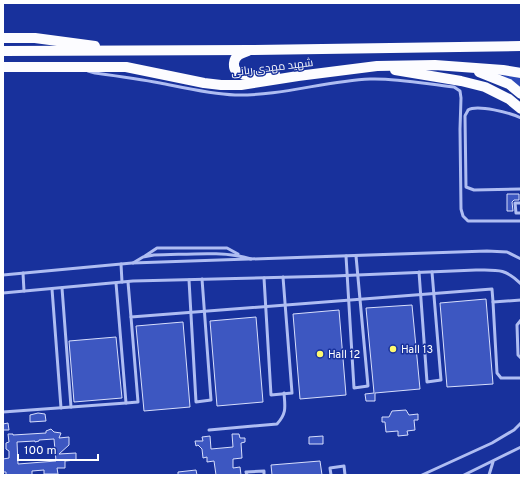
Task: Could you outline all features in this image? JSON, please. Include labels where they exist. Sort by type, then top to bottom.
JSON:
[{"type":"highway","points":[[3,38],[36,38],[121,50]]},
{"type":"highway","name":"شهید مهدی ربانی","points":[[3,51],[250,50],[521,46]]},
{"type":"highway","points":[[250,50],[241,53],[236,57],[234,62],[235,68],[240,73],[247,75],[272,74],[298,76]]},
{"type":"highway","name":"شهید مهدی ربانی","points":[[3,67],[126,67],[204,83],[222,85],[241,85],[378,66],[435,65],[472,69],[503,70],[521,73]]},
{"type":"highway","points":[[378,66],[485,87],[510,99],[521,109]]},
{"type":"highway","points":[[472,69],[509,84],[521,94]]},
{"type":"lane","points":[[74,66],[95,73],[144,80],[211,93],[236,95],[278,92],[332,83],[370,79],[398,79],[454,87],[460,91],[461,98],[460,180],[461,209],[463,216],[468,221],[521,221]]},
{"type":"lane","points":[[521,118],[515,115],[475,108],[468,110],[465,116],[466,187],[474,190],[521,188]]},
{"type":"lane","points":[[521,202],[515,203],[516,213],[521,213]]},
{"type":"lane","points":[[132,264],[157,248],[227,248],[239,255],[255,260]]},
{"type":"lane","points":[[3,275],[121,264],[487,251],[506,252],[521,259]]},
{"type":"lane","points":[[143,257],[154,255],[239,255]]},
{"type":"lane","points":[[346,256],[354,388],[368,386],[356,256]]},
{"type":"lane","points":[[121,264],[122,282]]},
{"type":"lane","points":[[3,293],[122,282],[499,270],[509,273],[521,284]]},
{"type":"lane","points":[[419,272],[427,382],[441,380],[432,272]]},
{"type":"lane","points":[[23,273],[24,291]]},
{"type":"lane","points":[[264,278],[271,395],[292,393],[283,277]]},
{"type":"lane","points":[[189,280],[196,402],[212,400],[202,279]]},
{"type":"lane","points":[[3,412],[138,402],[128,282]]},
{"type":"lane","points":[[116,283],[126,403]]},
{"type":"lane","points":[[62,288],[71,407]]},
{"type":"lane","points":[[52,289],[61,408]]},
{"type":"lane","points":[[131,317],[492,289],[497,373],[501,378],[521,378]]},
{"type":"lane","points":[[493,302],[521,300]]},
{"type":"lane","points":[[521,320],[518,325],[518,355],[521,358]]},
{"type":"lane","points":[[210,430],[277,424],[283,418],[285,411],[284,393]]},
{"type":"lane","points":[[422,475],[492,443],[514,430],[521,423]]},
{"type":"lane","points":[[464,475],[521,447]]},
{"type":"lane","points":[[488,475],[492,462]]},
{"type":"lane","points":[[331,475],[330,468],[344,466],[345,475]]},
{"type":"lane","points":[[247,475],[246,472],[264,471],[264,475]]},
{"type":"shaded area","points":[[502,75],[521,78],[521,87]]},
{"type":"building","points":[[507,194],[519,194],[519,200],[514,200],[512,202],[513,211],[507,211]]},
{"type":"building","points":[[486,299],[493,384],[447,387],[440,303]]},
{"type":"building","name":"Hall 13","points":[[412,305],[420,389],[375,393],[375,401],[366,401],[365,394],[374,393],[366,308]]},
{"type":"building","name":"Hall 12","points":[[339,310],[346,395],[300,399],[293,314]]},
{"type":"building","points":[[256,317],[263,402],[217,406],[210,321]]},
{"type":"building","points":[[183,322],[190,407],[144,411],[136,326]]},
{"type":"building","points":[[116,337],[122,398],[74,402],[69,341]]},
{"type":"building","points":[[406,410],[409,415],[418,414],[418,420],[414,420],[415,430],[407,431],[408,435],[398,436],[398,431],[386,432],[385,422],[382,422],[382,417],[389,417],[392,411]]},
{"type":"building","points":[[38,413],[45,414],[46,421],[30,422],[30,415]]},
{"type":"building","points":[[8,423],[9,430],[3,430],[3,424]]},
{"type":"building","points":[[51,429],[54,432],[61,433],[59,438],[69,437],[69,445],[59,454],[76,453],[76,460],[65,461],[65,468],[57,468],[58,474],[44,474],[44,470],[32,471],[32,475],[6,475],[6,472],[3,472],[3,459],[9,458],[9,451],[6,449],[6,443],[9,442],[8,434],[46,433],[46,431]],"holes":[[[54,439],[56,461],[18,464],[17,442],[35,442],[39,440]]]},
{"type":"building","points":[[232,434],[239,434],[240,438],[245,438],[245,442],[241,443],[242,458],[233,459],[233,468],[240,467],[241,475],[216,475],[214,461],[207,462],[207,457],[203,458],[202,449],[198,445],[196,446],[195,441],[203,441],[202,437],[210,436],[211,449],[233,447]]},
{"type":"building","points":[[323,436],[323,444],[309,444],[309,437]]},
{"type":"building","points":[[320,461],[322,475],[272,475],[271,465]]},
{"type":"building","points":[[196,470],[197,475],[178,475],[178,472]]},
{"type":"place","name":"Hall 13","points":[[393,349]]},
{"type":"place","name":"Hall 12","points":[[320,354]]}]
